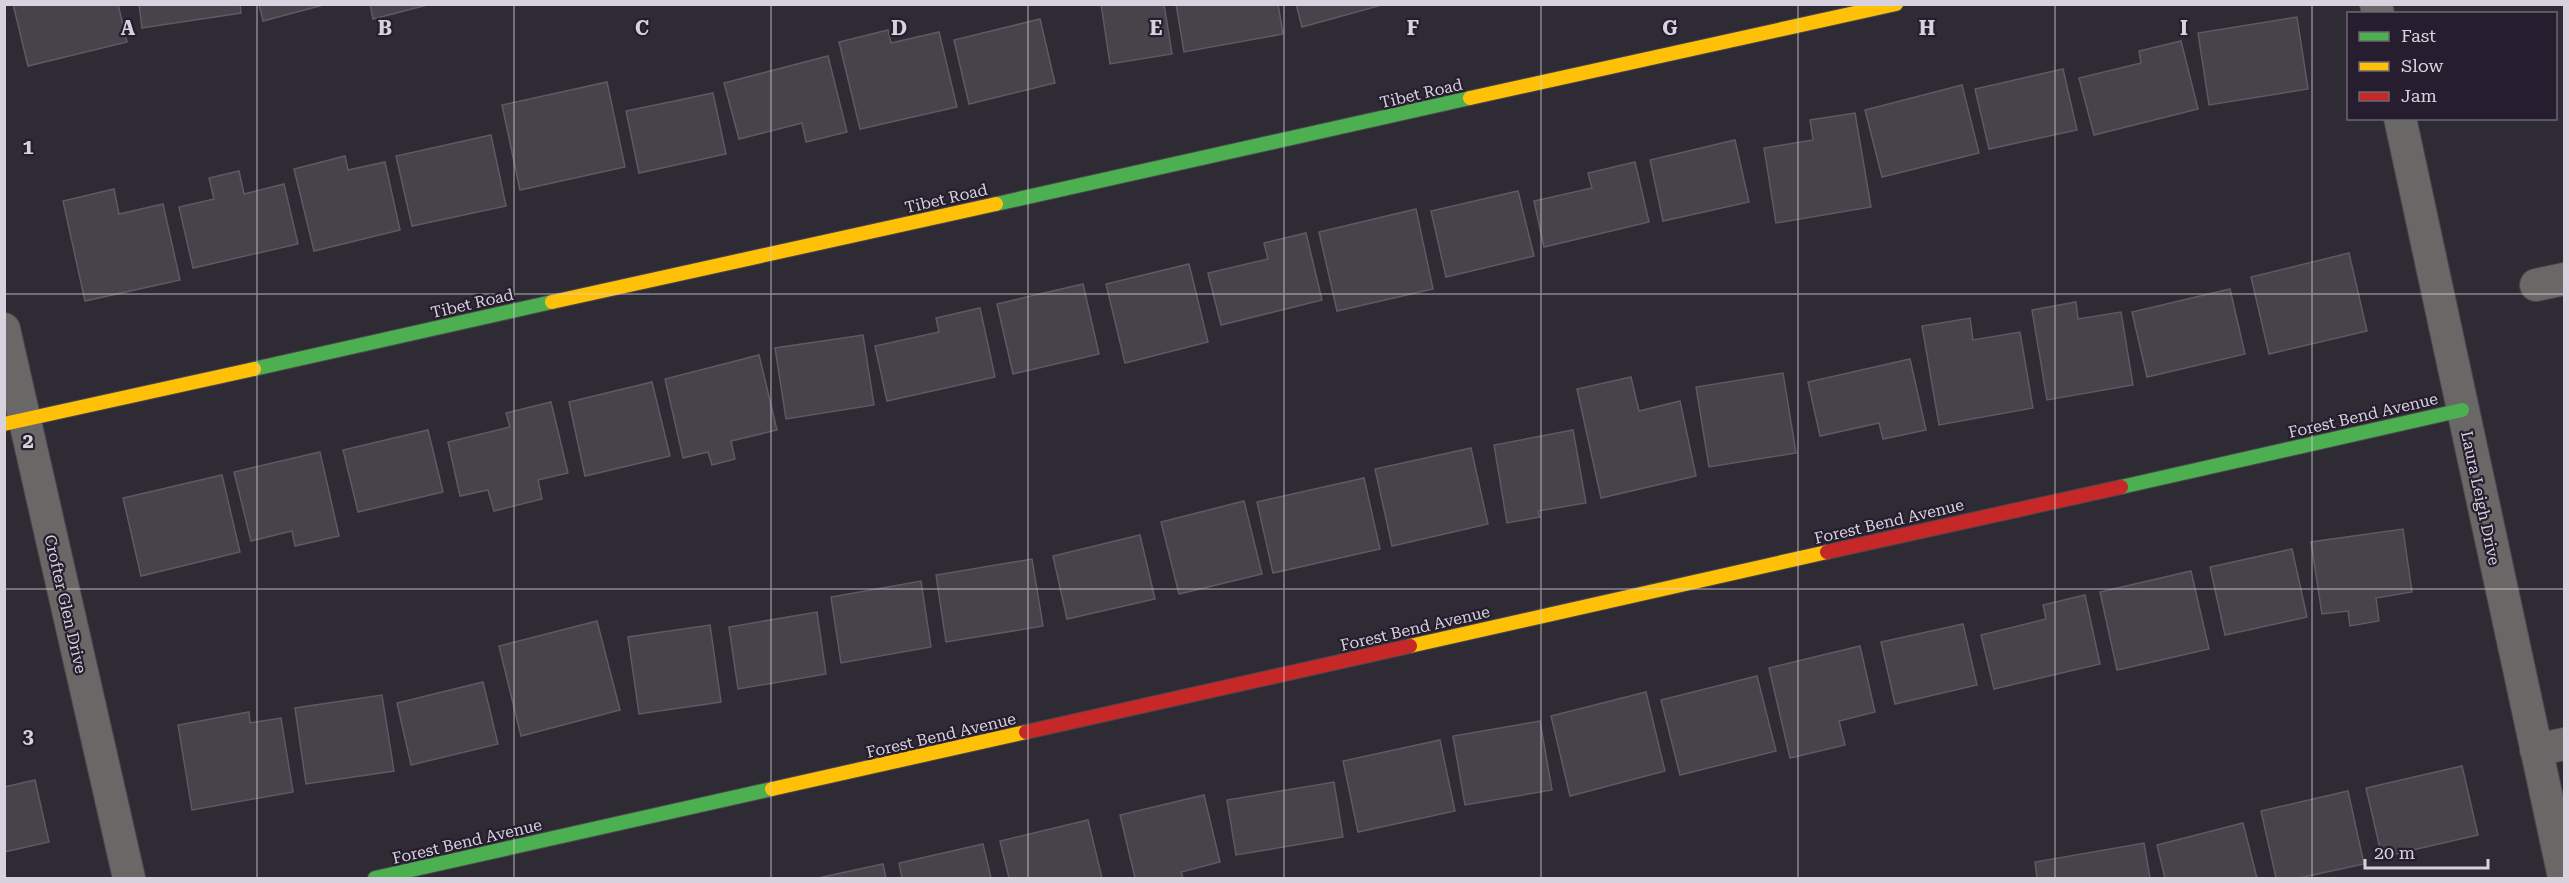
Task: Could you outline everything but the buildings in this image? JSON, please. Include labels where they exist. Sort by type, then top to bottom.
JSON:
[{"type":"street","name":"Tibet Road","points":[[15,422],[1896,4]]},
{"type":"street","name":"Laura Leigh Drive","points":[[2400,120],[2462,410],[2550,747],[2565,877]]},
{"type":"street","name":"Crofter Glen Drive","points":[[4,329],[15,422],[129,879]]},
{"type":"street","name":"Forest Bend Avenue","points":[[375,879],[2462,410]]},
{"type":"traffic: fast","points":[[996,204],[1470,98]]},
{"type":"traffic: fast","points":[[254,369],[552,302]]},
{"type":"traffic: fast","points":[[2121,487],[2462,410]]},
{"type":"traffic: fast","points":[[375,878],[772,789]]},
{"type":"traffic: slow","points":[[1470,98],[1896,4]]},
{"type":"traffic: slow","points":[[552,302],[996,204]]},
{"type":"traffic: slow","points":[[4,424],[254,369]]},
{"type":"traffic: slow","points":[[1410,646],[1827,552]]},
{"type":"traffic: slow","points":[[772,789],[1026,732]]},
{"type":"traffic: jam","points":[[1827,552],[2121,487]]},
{"type":"traffic: jam","points":[[1026,732],[1410,646]]}]
